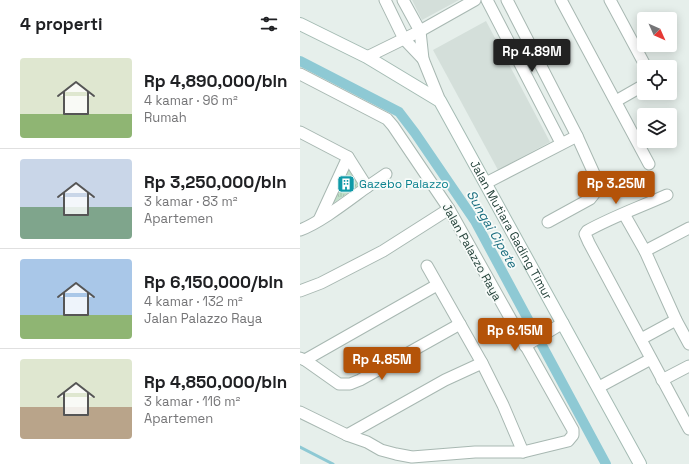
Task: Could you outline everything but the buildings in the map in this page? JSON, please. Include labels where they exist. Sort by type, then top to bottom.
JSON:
[{"type":"main road","name":"Jalan Mutiara Gading Timur","points":[[300,24],[367,57],[440,101],[599,387],[640,464]]},
{"type":"street","name":"Jalan Mutiara Gading Timur","points":[[385,0],[404,39],[423,59]]},
{"type":"street","name":"Jalan Mutiara Gading Timur","points":[[403,0],[420,31],[423,59],[440,101]]},
{"type":"street","points":[[367,57],[420,31],[475,0]]},
{"type":"street","points":[[487,0],[561,143]]},
{"type":"street","points":[[507,0],[577,136],[596,178],[597,190],[590,199],[548,222]]},
{"type":"street","points":[[561,0],[649,164]]},
{"type":"street","points":[[610,0],[642,60]]},
{"type":"street","name":"Jalan Palazzo Raya","points":[[300,74],[387,119],[412,153],[449,209],[528,344],[573,430],[573,435],[564,442],[523,452],[475,452],[412,457],[381,450],[367,442],[347,435],[300,412]]},
{"type":"street","points":[[616,101],[637,89]]},
{"type":"street","points":[[301,136],[348,157],[367,187]]},
{"type":"street","points":[[486,183],[577,136]]},
{"type":"street","points":[[318,221],[348,157]]},
{"type":"street","points":[[300,230],[307,228],[318,221],[386,174]]},
{"type":"street","points":[[667,194],[612,218],[587,231],[585,234],[689,429]]},
{"type":"street","points":[[300,291],[321,283],[383,252],[449,209]]},
{"type":"street","points":[[624,214],[645,251],[676,320],[689,344]]},
{"type":"street","points":[[645,251],[689,228]]},
{"type":"street","points":[[427,266],[437,285],[440,286],[482,363],[503,405],[523,452]]},
{"type":"street","points":[[437,285],[302,359],[339,384],[350,384],[360,380],[460,324]]},
{"type":"street","points":[[641,339],[676,320]]},
{"type":"street","points":[[528,344],[563,323]]},
{"type":"street","points":[[599,387],[651,359]]},
{"type":"street","points":[[347,435],[445,380],[482,363]]},
{"type":"street","points":[[662,380],[689,366]]},
{"type":"shaded area","points":[[412,0],[459,0],[422,20]]},
{"type":"shaded area","points":[[486,21],[550,142],[498,170],[433,50]]},
{"type":"green space","points":[[349,164],[361,184],[329,206]]},
{"type":"waterway","name":"Sungai Cipete","points":[[300,61],[399,112],[415,133],[475,221],[606,464]]},
{"type":"waterway","points":[[300,447],[333,464]]},
{"type":"place","name":"Gazebo Palazzo","points":[[346,184]]}]
